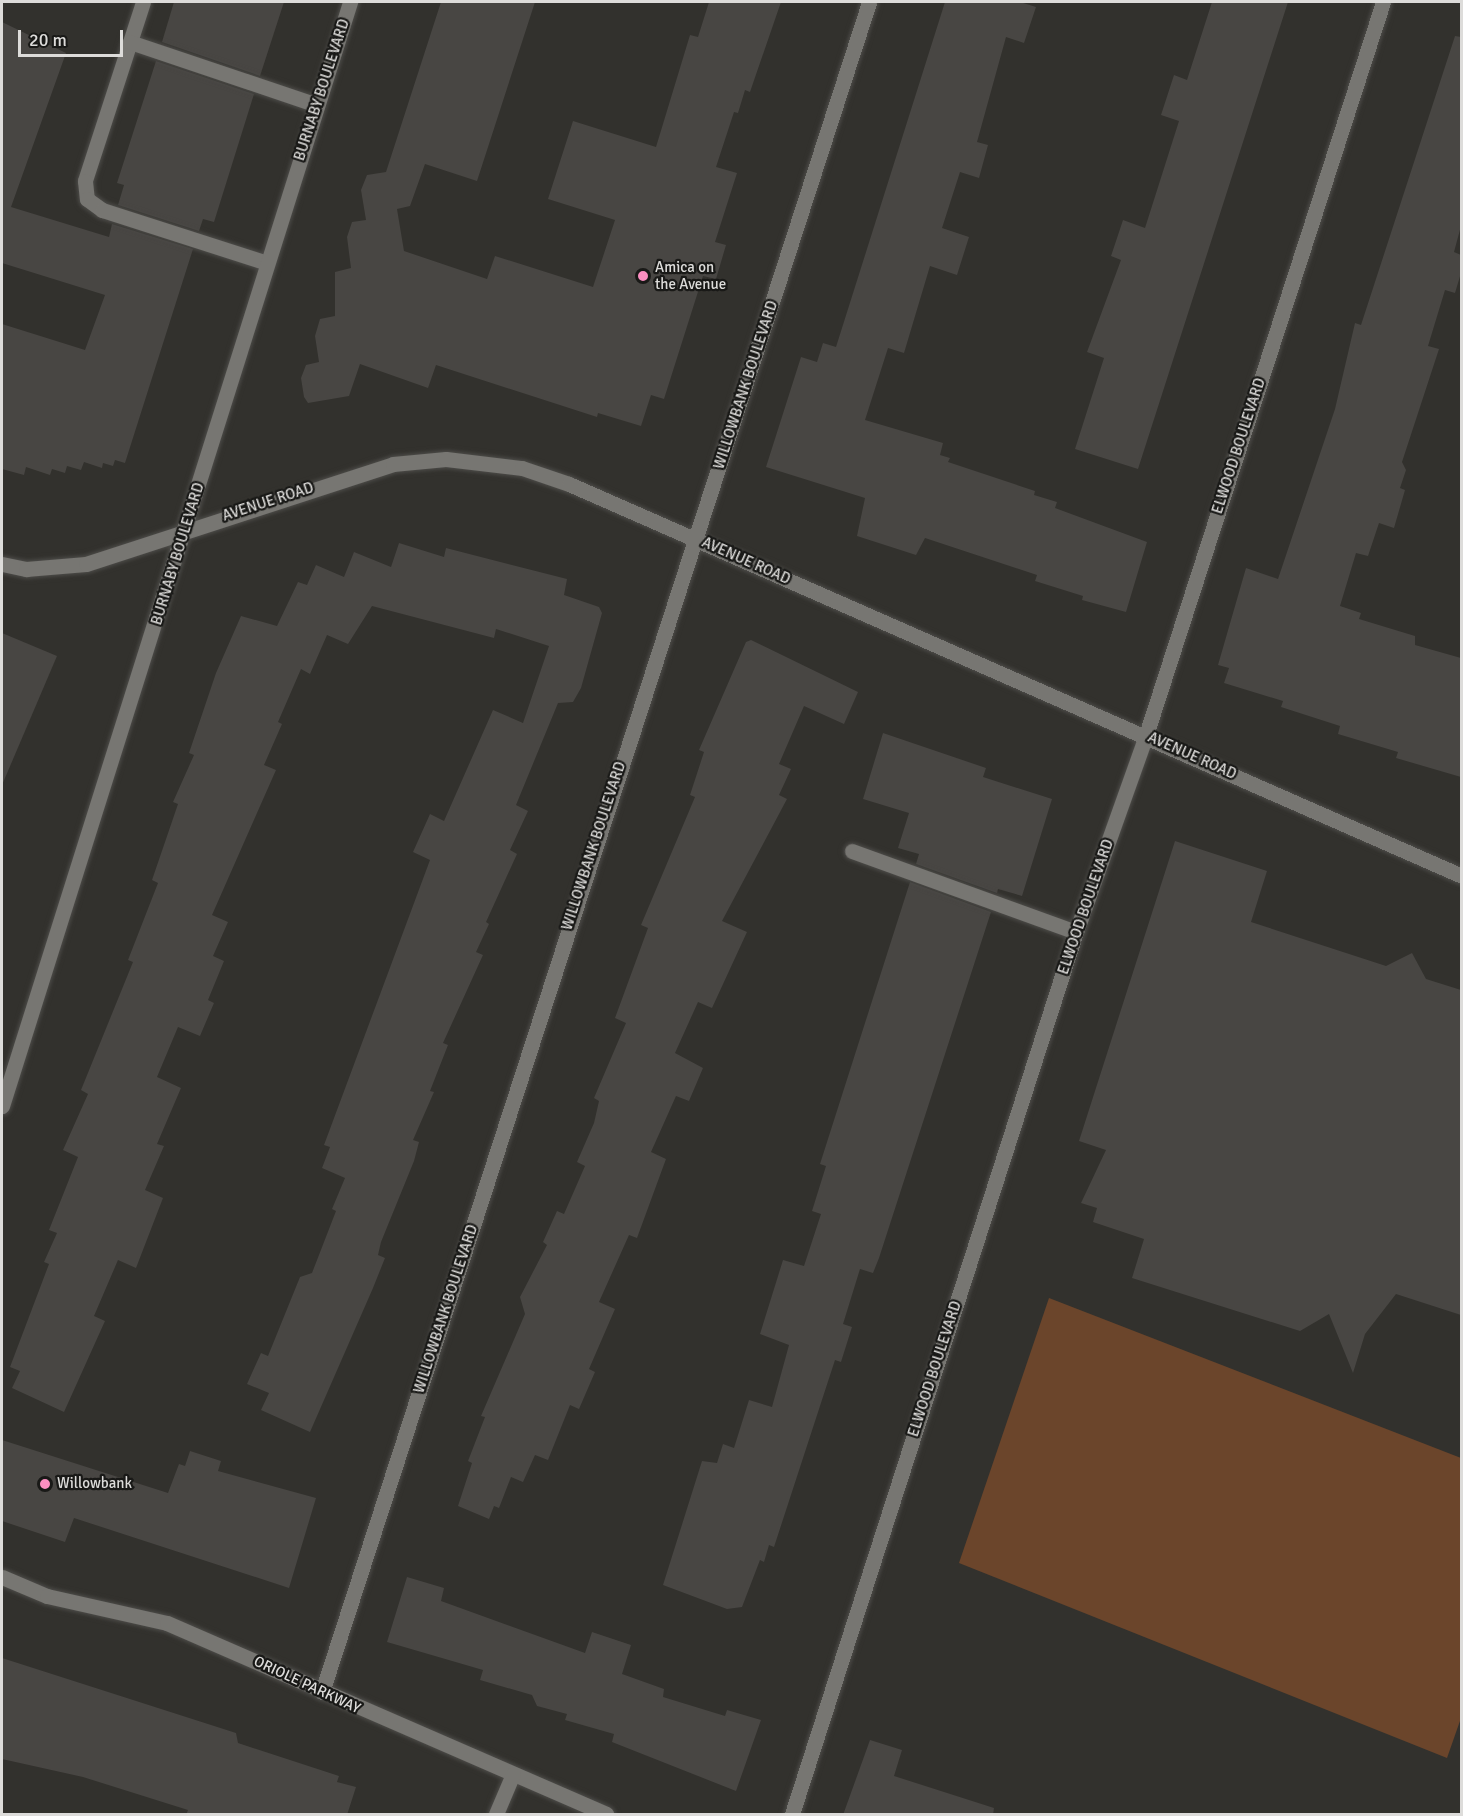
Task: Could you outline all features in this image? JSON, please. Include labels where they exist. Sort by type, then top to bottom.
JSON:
[{"type":"street","points":[[143,2],[85,181],[87,199],[102,210],[267,263]]},
{"type":"street","name":"BURNABY BOULEVARD","points":[[2,1106],[350,2]]},
{"type":"street","name":"WILLOWBANK BOULEVARD","points":[[322,1692],[870,2]]},
{"type":"street","name":"ELWOOD BOULEVARD","points":[[792,1815],[1076,932],[1146,735],[1383,2]]},
{"type":"street","points":[[130,42],[317,105]]},
{"type":"street","name":"AVENUE ROAD","points":[[2,564],[26,569],[86,564],[363,471],[446,459],[522,468],[695,539],[1146,735],[1461,876]]},
{"type":"street","points":[[852,851],[1076,932]]},
{"type":"street","name":"ORIOLE PARKWAY","points":[[2,1577],[47,1596],[167,1623],[606,1815]]},
{"type":"street","points":[[496,1815],[513,1774]]},
{"type":"shaded area","points":[[1049,1298],[1461,1458],[1461,1718],[1447,1758],[959,1563]]},
{"type":"building","points":[[174,2],[284,2],[260,76],[162,42]]},
{"type":"building","points":[[441,2],[535,2],[477,181],[425,164],[410,206],[397,209],[404,251],[487,279],[495,256],[593,287],[615,220],[548,199],[573,121],[656,147],[690,35],[698,37],[709,2],[781,2],[750,92],[745,90],[738,113],[734,112],[716,167],[737,173],[715,242],[726,245],[716,279],[703,276],[664,399],[651,395],[641,426],[598,413],[597,417],[436,365],[428,388],[360,364],[349,396],[308,403],[304,397],[301,378],[306,365],[319,362],[315,336],[320,319],[335,316],[335,272],[351,268],[347,237],[352,222],[366,220],[361,190],[367,175],[386,172]]},
{"type":"building","points":[[945,2],[1020,2],[1036,7],[1024,43],[1006,37],[977,142],[988,145],[979,178],[960,172],[942,228],[969,237],[957,275],[930,266],[904,353],[888,348],[865,420],[943,443],[940,455],[950,458],[948,462],[1035,491],[1034,495],[1057,502],[1055,508],[1147,542],[1126,612],[1082,600],[1083,596],[1035,581],[1037,575],[925,538],[916,555],[857,536],[865,498],[766,467],[801,357],[817,362],[823,343],[836,347]]},
{"type":"building","points":[[1212,2],[1288,2],[1138,469],[1075,449],[1104,358],[1087,352],[1121,260],[1111,256],[1123,220],[1145,228],[1179,121],[1161,115],[1174,75],[1187,80]]},
{"type":"building","points":[[2,22],[66,53],[11,207],[109,237],[112,224],[193,249],[125,463],[115,460],[113,466],[103,463],[102,468],[84,462],[81,470],[67,466],[65,473],[52,469],[50,475],[26,467],[24,475],[2,469],[2,324],[85,350],[105,295],[2,263]]},
{"type":"building","points":[[1455,36],[1461,37],[1461,226],[1454,252],[1461,255],[1461,273],[1455,293],[1445,290],[1428,346],[1439,349],[1402,462],[1406,470],[1400,488],[1405,490],[1394,528],[1379,523],[1368,556],[1356,553],[1340,606],[1361,613],[1359,619],[1415,636],[1415,645],[1461,658],[1461,777],[1396,758],[1398,752],[1338,734],[1340,726],[1281,707],[1283,701],[1224,683],[1229,668],[1218,665],[1246,568],[1278,579],[1335,409],[1355,323],[1361,325]]},
{"type":"building","points":[[156,61],[254,94],[214,222],[203,219],[199,231],[118,205],[124,185],[117,183]]},
{"type":"building","points":[[399,543],[444,557],[446,548],[567,579],[564,595],[599,607],[602,613],[581,688],[573,702],[558,703],[516,805],[528,811],[510,850],[517,854],[486,922],[489,924],[476,952],[483,955],[443,1043],[448,1045],[430,1091],[434,1092],[413,1140],[419,1142],[414,1161],[381,1242],[378,1255],[385,1258],[310,1432],[261,1410],[269,1393],[247,1384],[261,1353],[268,1356],[300,1277],[312,1273],[336,1211],[332,1209],[345,1178],[322,1168],[330,1147],[324,1145],[430,860],[413,852],[430,814],[444,821],[493,710],[523,723],[549,646],[496,629],[494,638],[372,606],[348,644],[327,635],[310,674],[301,669],[278,722],[282,724],[264,765],[276,770],[212,915],[228,922],[213,956],[224,961],[208,1000],[214,1003],[200,1036],[178,1027],[157,1077],[181,1088],[157,1144],[164,1146],[145,1190],[163,1198],[136,1268],[118,1260],[94,1316],[105,1321],[64,1412],[12,1388],[20,1371],[10,1367],[49,1264],[44,1262],[57,1233],[49,1230],[78,1157],[63,1150],[88,1094],[81,1090],[133,962],[128,960],[158,883],[152,880],[178,804],[173,802],[194,755],[189,753],[216,673],[241,616],[277,626],[298,582],[307,585],[316,565],[344,577],[354,552],[391,567]]},
{"type":"building","points":[[2,633],[57,656],[2,785]]},
{"type":"building","points":[[751,640],[858,692],[844,724],[804,706],[779,764],[791,769],[779,795],[787,799],[722,921],[747,932],[712,1008],[698,1002],[675,1053],[703,1068],[689,1101],[676,1096],[651,1152],[666,1159],[637,1238],[629,1235],[599,1302],[615,1309],[589,1369],[595,1372],[579,1409],[570,1405],[548,1460],[535,1455],[523,1482],[511,1477],[499,1508],[494,1506],[489,1519],[458,1506],[472,1463],[468,1461],[485,1417],[481,1416],[525,1314],[520,1297],[547,1245],[543,1242],[557,1211],[564,1214],[585,1166],[577,1162],[594,1123],[599,1101],[594,1098],[626,1023],[615,1018],[648,928],[641,925],[695,797],[690,795],[704,752],[699,750],[746,642]]},
{"type":"building","points":[[883,733],[986,768],[983,777],[1052,799],[1022,896],[998,889],[997,893],[916,864],[919,854],[898,848],[909,813],[863,799]]},
{"type":"building","points":[[1175,841],[1267,871],[1251,922],[1386,966],[1412,953],[1426,979],[1461,990],[1461,1315],[1396,1294],[1365,1334],[1353,1373],[1329,1314],[1300,1331],[1132,1278],[1144,1239],[1093,1222],[1097,1208],[1081,1203],[1106,1150],[1079,1141]]},
{"type":"building","points":[[910,882],[991,912],[879,1258],[873,1273],[860,1269],[843,1324],[852,1327],[841,1362],[835,1360],[774,1547],[769,1545],[764,1562],[760,1560],[742,1607],[727,1609],[663,1585],[702,1461],[717,1463],[723,1444],[734,1448],[749,1400],[772,1407],[789,1345],[760,1334],[783,1260],[804,1266],[821,1214],[812,1211],[826,1166],[820,1164]]},
{"type":"building","points":[[2,1440],[168,1493],[179,1464],[185,1466],[190,1451],[221,1461],[218,1471],[316,1498],[289,1588],[74,1518],[65,1542],[2,1521]]},
{"type":"building","points":[[407,1577],[444,1588],[441,1601],[585,1653],[592,1632],[631,1645],[622,1674],[664,1689],[663,1697],[725,1716],[727,1710],[761,1720],[736,1791],[612,1742],[614,1734],[565,1720],[567,1714],[537,1706],[532,1695],[480,1680],[483,1670],[387,1642]]},
{"type":"building","points":[[2,1658],[236,1733],[238,1743],[339,1776],[337,1782],[356,1787],[347,1815],[186,1815],[188,1810],[83,1777],[2,1759]]},
{"type":"building","points":[[870,1740],[902,1750],[894,1776],[994,1808],[993,1815],[843,1815]]},
{"type":"place","name":"Amica on the Avenue","points":[[643,276]]},
{"type":"place","name":"Willowbank","points":[[45,1484]]}]
